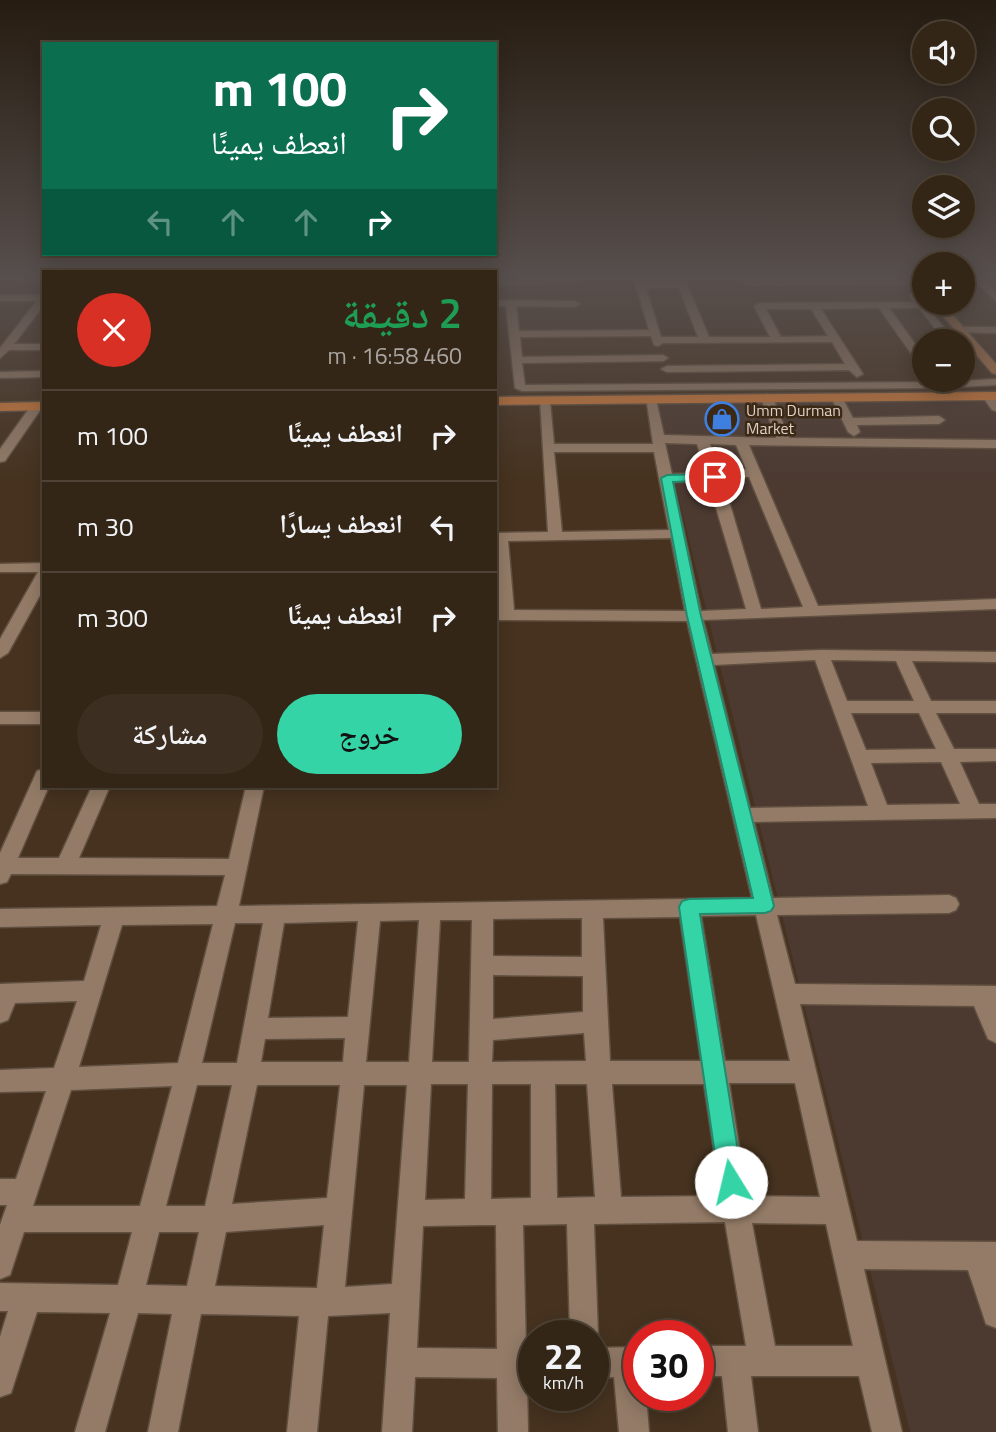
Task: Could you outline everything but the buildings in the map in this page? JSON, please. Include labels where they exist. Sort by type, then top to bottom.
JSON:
[{"type":"highway","points":[[497,401],[538,397],[650,399],[677,393],[767,398],[926,397],[993,400]]},
{"type":"highway","points":[[0,407],[41,406]]},
{"type":"main road","points":[[993,358],[996,371]]},
{"type":"street","points":[[515,346],[519,388],[538,397],[912,384]]},
{"type":"street","points":[[659,346],[677,393]]},
{"type":"street","points":[[839,346],[865,386]]},
{"type":"street","points":[[3,351],[42,347]]},
{"type":"street","points":[[517,360],[853,367]]},
{"type":"street","points":[[0,374],[42,374]]},
{"type":"street","points":[[975,382],[996,382]]},
{"type":"street","points":[[538,397],[550,448],[555,537]]},
{"type":"street","points":[[837,397],[861,444]]},
{"type":"street","points":[[926,397],[955,444]]},
{"type":"street","points":[[767,398],[784,442]]},
{"type":"street","points":[[650,399],[694,616],[805,1072],[887,1432]]},
{"type":"street","points":[[0,458],[41,406]]},
{"type":"street","points":[[849,422],[939,420]]},
{"type":"street","points":[[550,448],[659,444],[702,439],[994,446]]},
{"type":"street","points":[[702,439],[755,613]]},
{"type":"street","points":[[740,439],[811,610]]},
{"type":"street","points":[[667,478],[754,473]]},
{"type":"street","points":[[679,534],[498,537],[501,615],[694,616],[996,604]]},
{"type":"street","points":[[0,568],[42,568]]},
{"type":"street","points":[[2,646],[37,597]]},
{"type":"street","points":[[705,660],[821,655],[993,661]]},
{"type":"street","points":[[821,655],[880,812]]},
{"type":"street","points":[[901,656],[973,811]]},
{"type":"street","points":[[841,707],[996,707]]},
{"type":"street","points":[[0,718],[42,718]]},
{"type":"street","points":[[860,757],[996,755]]},
{"type":"street","points":[[42,780],[1,870],[66,866],[238,867]]},
{"type":"street","points":[[66,866],[100,788]]},
{"type":"street","points":[[90,1432],[128,1300],[186,1074],[238,867],[255,788]]},
{"type":"street","points":[[743,815],[996,811]]},
{"type":"street","points":[[0,918],[225,917],[370,912],[949,904]]},
{"type":"street","points":[[689,907],[736,1209],[749,1362],[743,1432]]},
{"type":"street","points":[[592,909],[598,1073],[610,1211]]},
{"type":"street","points":[[478,1214],[483,911]]},
{"type":"street","points":[[302,1432],[337,1211],[370,912]]},
{"type":"street","points":[[397,1432],[430,912]]},
{"type":"street","points":[[163,1432],[247,1074],[275,915]]},
{"type":"street","points":[[0,1265],[16,1219],[12,1192],[62,1080],[93,991],[114,917]]},
{"type":"street","points":[[483,965],[593,967]]},
{"type":"street","points":[[3,1000],[93,991]]},
{"type":"street","points":[[786,994],[989,996],[996,1032]]},
{"type":"street","points":[[483,1030],[595,1022]]},
{"type":"street","points":[[255,1029],[359,1027]]},
{"type":"street","points":[[0,1081],[186,1074],[805,1072]]},
{"type":"street","points":[[543,1073],[544,1213]]},
{"type":"street","points":[[410,1213],[509,1214],[736,1209],[835,1211]]},
{"type":"street","points":[[16,1219],[214,1219],[337,1211]]},
{"type":"street","points":[[580,1212],[584,1320]]},
{"type":"street","points":[[509,1214],[518,1320]]},
{"type":"street","points":[[845,1255],[987,1256],[996,1314]]},
{"type":"street","points":[[0,1382],[13,1297],[193,1302],[322,1302],[405,1298]]},
{"type":"street","points":[[714,1361],[869,1361]]},
{"type":"street","points":[[401,1362],[518,1365]]},
{"type":"street","points":[[513,1432],[518,1395]]},
{"type":"street","points":[[634,1411],[634,1432]]},
{"type":"shaded area","points":[[996,402],[996,1432],[910,1432],[655,403]]},
{"type":"place","name":"Umm Durman Market","points":[[722,419]]},
{"type":"route","points":[[715,477],[667,478],[694,616],[765,906],[689,907],[731,1182]]}]
